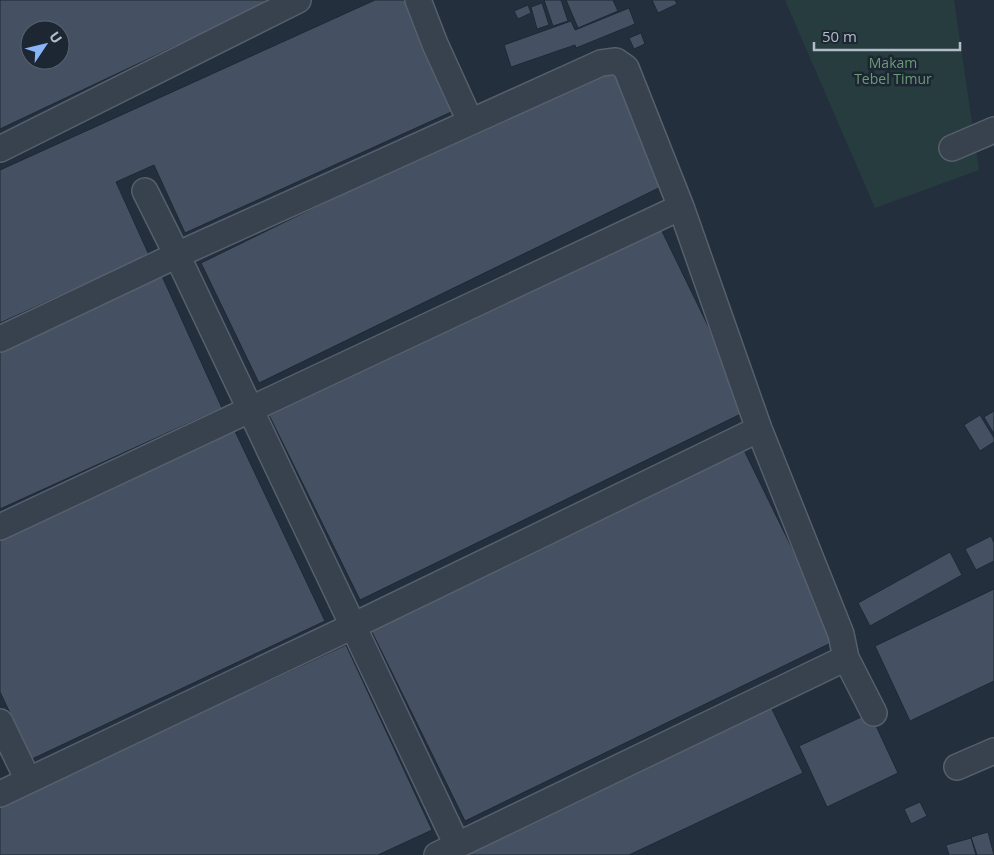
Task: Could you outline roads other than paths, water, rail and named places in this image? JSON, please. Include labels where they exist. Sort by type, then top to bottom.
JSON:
[{"type":"street","points":[[0,149],[298,0]]},
{"type":"street","points":[[418,0],[435,44],[470,121]]},
{"type":"street","points":[[0,339],[177,255],[600,62],[616,61],[626,68],[682,207],[759,429],[841,634],[846,658],[874,713]]},
{"type":"street","points":[[952,148],[994,130]]},
{"type":"street","points":[[145,191],[353,626],[447,850],[846,658]]},
{"type":"street","points":[[0,527],[682,207]]},
{"type":"street","points":[[0,794],[353,626],[759,429]]},
{"type":"street","points":[[0,722],[28,780]]},
{"type":"street","points":[[957,767],[994,751]]},
{"type":"park label","name":"Makam Tebel Timur","points":[[893,72]]}]
